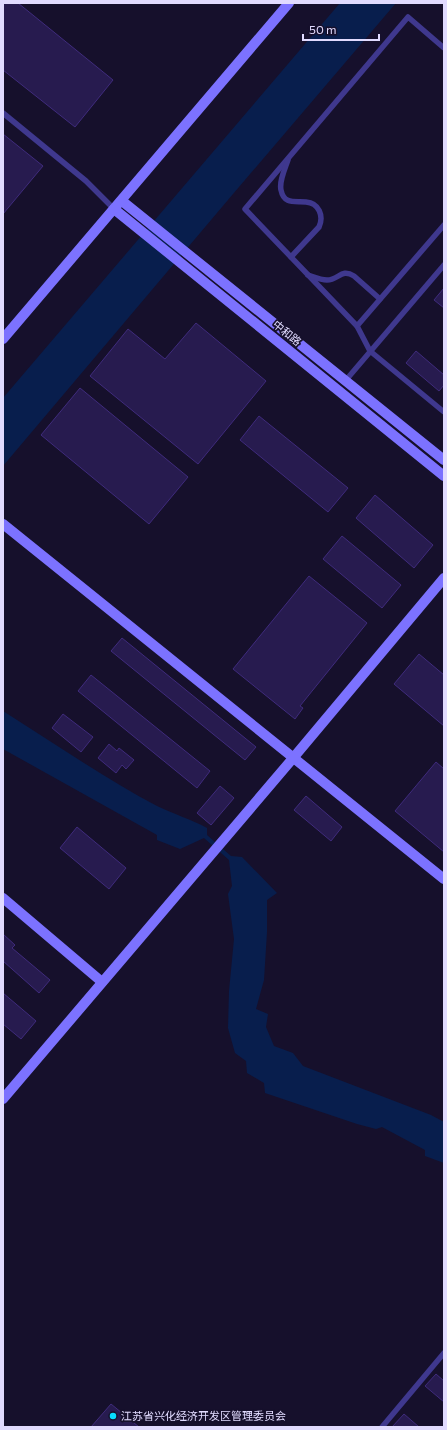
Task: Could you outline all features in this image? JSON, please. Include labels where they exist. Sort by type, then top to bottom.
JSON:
[{"type":"street","points":[[3,339],[289,3]]},
{"type":"street","name":"中和路","points":[[122,201],[444,460]]},
{"type":"street","name":"中和路","points":[[114,209],[444,476]]},
{"type":"street","points":[[3,524],[444,879]]},
{"type":"street","points":[[3,1099],[444,578]]},
{"type":"street","points":[[3,898],[102,982]]},
{"type":"lane","points":[[444,48],[408,17],[245,209],[357,326],[370,351],[444,412]]},
{"type":"lane","points":[[3,113],[86,181],[114,209]]},
{"type":"lane","points":[[289,157],[280,185],[284,198],[290,202],[312,203],[318,208],[322,221],[319,227],[291,257]]},
{"type":"lane","points":[[357,326],[444,225]]},
{"type":"lane","points":[[346,380],[444,264]]},
{"type":"lane","points":[[308,275],[326,280],[332,279],[344,273],[350,273],[380,299]]},
{"type":"lane","points":[[382,1427],[444,1353]]},
{"type":"water","points":[[340,3],[396,3],[3,466],[3,398]]},
{"type":"water","points":[[3,711],[98,772],[137,795],[163,809],[207,828],[207,835],[231,856],[242,857],[277,893],[267,900],[264,980],[256,1009],[268,1014],[266,1027],[274,1046],[293,1053],[303,1066],[431,1115],[444,1122],[444,1163],[425,1156],[425,1150],[382,1127],[376,1129],[357,1124],[265,1093],[264,1083],[247,1073],[246,1061],[235,1053],[228,1028],[229,991],[234,939],[228,894],[232,886],[229,860],[204,838],[180,849],[157,840],[157,835],[3,749]]},
{"type":"building","points":[[3,3],[18,3],[113,80],[75,127],[3,70]]},
{"type":"building","points":[[3,134],[43,166],[3,214]]},
{"type":"building","points":[[444,288],[444,308],[434,300]]},
{"type":"building","points":[[196,323],[266,381],[198,464],[90,376],[128,329],[165,359]]},
{"type":"building","points":[[416,351],[444,375],[444,385],[439,391],[406,363]]},
{"type":"building","points":[[80,388],[188,477],[149,524],[41,435]]},
{"type":"building","points":[[259,416],[348,488],[328,512],[240,440]]},
{"type":"building","points":[[375,495],[433,545],[414,568],[356,518]]},
{"type":"building","points":[[342,536],[401,585],[382,608],[323,559]]},
{"type":"building","points":[[309,576],[367,623],[300,706],[303,708],[295,719],[233,669]]},
{"type":"building","points":[[122,638],[256,747],[245,760],[111,651]]},
{"type":"building","points":[[419,654],[444,675],[444,726],[394,684]]},
{"type":"building","points":[[91,675],[210,771],[197,788],[78,691]]},
{"type":"building","points":[[63,714],[93,737],[81,752],[52,728]]},
{"type":"building","points":[[109,744],[117,751],[119,748],[134,760],[126,769],[122,765],[116,773],[98,758]]},
{"type":"building","points":[[436,762],[444,769],[444,852],[395,811]]},
{"type":"building","points":[[220,786],[234,798],[211,825],[197,813]]},
{"type":"building","points":[[306,796],[342,827],[331,841],[294,810]]},
{"type":"building","points":[[77,827],[126,868],[109,889],[60,848]]},
{"type":"building","points":[[3,934],[15,945],[12,948],[50,980],[39,993],[3,961]]},
{"type":"building","points":[[3,993],[36,1021],[21,1039],[3,1024]]},
{"type":"building","points":[[436,1374],[444,1381],[444,1402],[425,1386]]},
{"type":"building","name":"江苏省兴化经济开发区管理委员会","points":[[111,1404],[139,1427],[91,1427]]},
{"type":"building","points":[[404,1414],[419,1427],[392,1427]]},
{"type":"place","name":"江苏省兴化经济开发区管理委员会","points":[[113,1416]]}]
